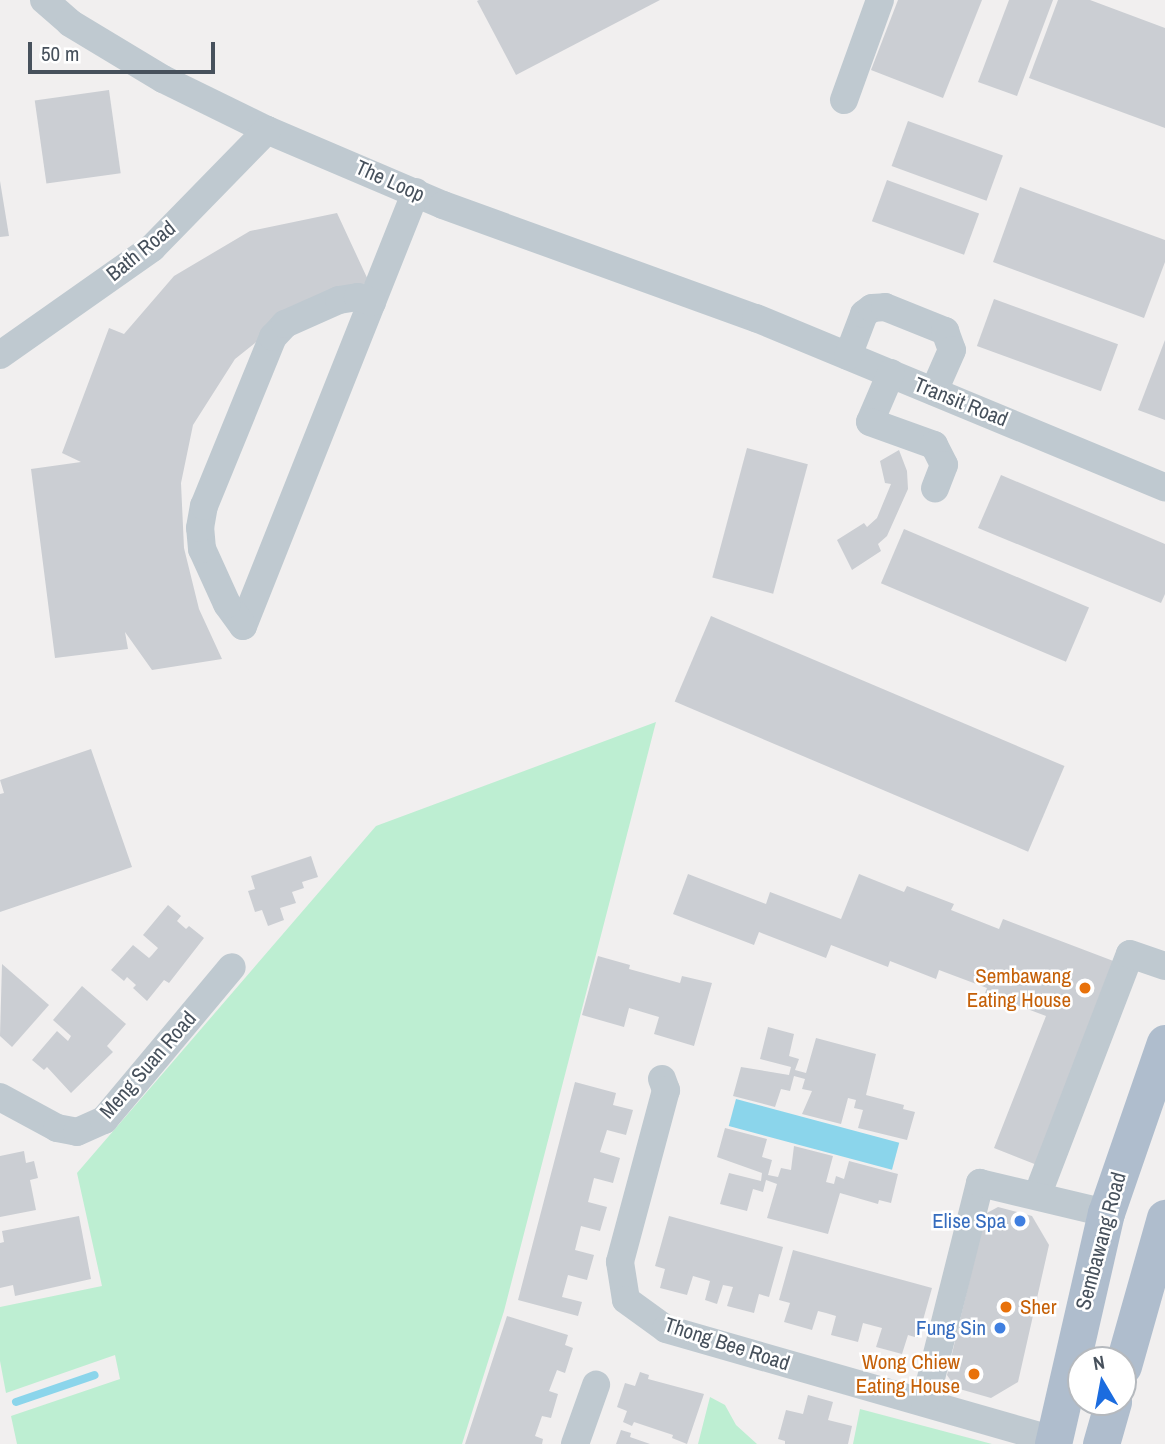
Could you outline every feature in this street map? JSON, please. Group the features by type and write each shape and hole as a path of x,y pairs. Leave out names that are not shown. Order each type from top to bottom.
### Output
{"main road":[{"name":"Sembawang Road","path":"1053,1442 1105,1213 1165,1043"},
{"path":"1129,1346 1165,1218"},
{"path":"1101,1444 1109,1416"}],"street":[{"name":"The Loop","path":"44,0 70,23 163,79 267,130 416,192 651,282 757,318"},
{"path":"844,100 880,0"},
{"name":"Bath Road","path":"0,355 152,247 267,130"},
{"path":"372,302 358,298 339,300 285,324 273,337 204,506 200,528 202,549 227,604 243,626 416,192"},
{"path":"848,356 864,314 872,308 884,307 945,331 952,350 934,391"},
{"name":"Transit Road","path":"757,318 1165,487"},
{"path":"891,373 870,422 934,445 944,465 935,488"},
{"path":"1037,1196 1130,954 1165,966"},
{"name":"Meng Suan Road","path":"4,1104 57,1128 77,1132 104,1120 232,967"},
{"name":"Thong Bee Road","path":"662,1079 666,1090 620,1262 626,1300 666,1329 925,1402 1053,1442"},
{"path":"925,1402 980,1183 1105,1213"},
{"path":"575,1444 596,1385"}],"green space":[{"path":"656,722 504,1311 462,1444 17,1444 11,1416 120,1379 115,1355 6,1393 0,1361 0,1307 102,1286 77,1173 376,826"},
{"path":"710,1397 725,1405 736,1425 757,1444 698,1444"},
{"path":"860,1409 992,1444 853,1444"}],"water":[{"path":"736,1099 899,1143 892,1170 729,1126"}],"building":[{"path":"660,0 516,75 477,1"},
{"path":"898,0 982,0 943,98 871,70"},
{"path":"1009,0 1053,0 1017,96 978,82"},
{"path":"1058,0 1090,0 1165,28 1165,128 1029,78"},
{"path":"109,90 121,173 46,184 35,100"},
{"path":"908,121 1003,156 986,201 892,166"},
{"path":"887,180 979,214 964,255 872,221"},
{"path":"0,181 9,236 0,237"},
{"path":"1020,187 1165,240 1165,262 1144,318 993,262"},
{"path":"337,213 369,282 296,310 235,359 193,425 181,483 184,548 199,609 222,659 152,670 125,632 128,649 55,658 31,469 81,462 62,453 109,328 124,334 174,276 250,231"},
{"path":"994,299 1118,344 1101,391 977,346"},
{"path":"1165,340 1165,420 1138,410"},
{"path":"747,448 808,464 773,594 712,577"},
{"path":"899,450 907,471 908,489 887,536 878,544 881,551 852,570 837,540 864,523 867,527 877,518 891,484 885,483 880,461"},
{"path":"1001,475 1165,544 1165,594 1161,603 978,528"},
{"path":"904,529 1089,608 1066,662 881,583"},
{"path":"711,616 1064,766 1028,852 675,702"},
{"path":"91,749 132,867 0,912 0,794 4,793 0,780"},
{"path":"311,856 318,877 302,882 304,888 292,892 296,903 280,908 284,920 268,926 262,910 255,912 248,891 255,889 251,876"},
{"path":"688,874 766,904 770,892 841,919 859,874 904,892 907,886 954,904 951,910 999,929 1003,919 1116,962 1037,1165 994,1148 1046,1016 985,993 987,988 939,970 936,979 890,961 888,967 831,945 826,958 759,932 754,945 673,914"},
{"path":"168,905 181,916 177,921 186,929 189,926 204,938 169,983 164,980 147,1001 133,988 136,985 127,977 124,981 111,970 133,945 149,958 152,955 158,948 143,935"},
{"path":"598,956 630,965 629,969 680,983 682,976 712,983 694,1046 654,1034 659,1017 629,1008 624,1027 582,1015"},
{"path":"2,964 49,1005 12,1047 0,1036"},
{"path":"82,986 126,1024 107,1046 113,1052 71,1093 47,1067 44,1070 32,1060 57,1031 68,1041 71,1036 53,1020"},
{"path":"768,1027 794,1034 789,1056 799,1059 795,1070 806,1073 816,1038 876,1054 866,1095 904,1105 903,1109 915,1112 907,1140 858,1128 863,1110 854,1108 856,1100 848,1098 841,1124 802,1114 812,1091 802,1089 805,1079 794,1076 790,1091 781,1089 775,1107 733,1096 741,1067 789,1075 791,1067 760,1059"},
{"path":"575,1082 616,1093 613,1105 633,1110 626,1135 607,1130 600,1152 620,1158 613,1183 594,1178 588,1202 607,1207 600,1231 581,1226 575,1250 594,1255 587,1280 568,1275 562,1297 582,1302 578,1316 518,1300"},
{"path":"725,1128 767,1139 762,1157 772,1160 768,1175 778,1177 781,1168 791,1170 794,1146 833,1156 826,1182 834,1184 836,1176 844,1179 849,1161 898,1174 891,1203 879,1200 878,1204 840,1193 828,1234 767,1218 777,1184 766,1180 763,1192 753,1189 747,1211 720,1204 729,1173 761,1181 762,1173 717,1157"},
{"path":"24,1151 26,1163 34,1161 38,1178 30,1180 36,1210 0,1217 0,1156"},
{"path":"998,1207 1032,1216 1049,1245 1018,1382 991,1398 956,1388 947,1375 985,1214"},
{"path":"79,1216 91,1279 15,1296 13,1285 0,1288 0,1243 4,1242 2,1231"},
{"path":"669,1216 783,1247 769,1297 759,1294 754,1313 727,1306 733,1287 723,1285 717,1304 705,1300 710,1281 693,1276 687,1295 660,1288 665,1269 655,1266"},
{"path":"793,1250 932,1288 918,1338 908,1335 902,1354 876,1347 882,1328 863,1323 858,1342 831,1335 836,1316 826,1313 818,1311 812,1330 784,1322 790,1303 779,1300"},
{"path":"507,1316 568,1335 565,1345 573,1348 565,1373 557,1370 549,1391 558,1394 551,1418 542,1416 535,1436 543,1439 542,1444 465,1444"},
{"path":"640,1372 649,1375 648,1379 704,1394 687,1444 672,1438 673,1435 634,1422 632,1426 623,1422 627,1411 617,1407 625,1383 635,1386"},
{"path":"808,1395 833,1402 828,1420 852,1426 848,1444 785,1444 785,1441 778,1439 786,1410 803,1414"},
{"path":"621,1430 631,1433 630,1437 650,1444 616,1444"}],"waterway":[{"path":"16,1402 95,1375"}],"place":[{"name":"Sembawang Eating House","path":"1085,988"},
{"name":"Elise Spa","path":"1020,1221"},
{"name":"Sher","path":"1006,1307"},
{"name":"Fung Sin","path":"1000,1328"},
{"name":"Wong Chiew Eating House","path":"974,1374"}]}
